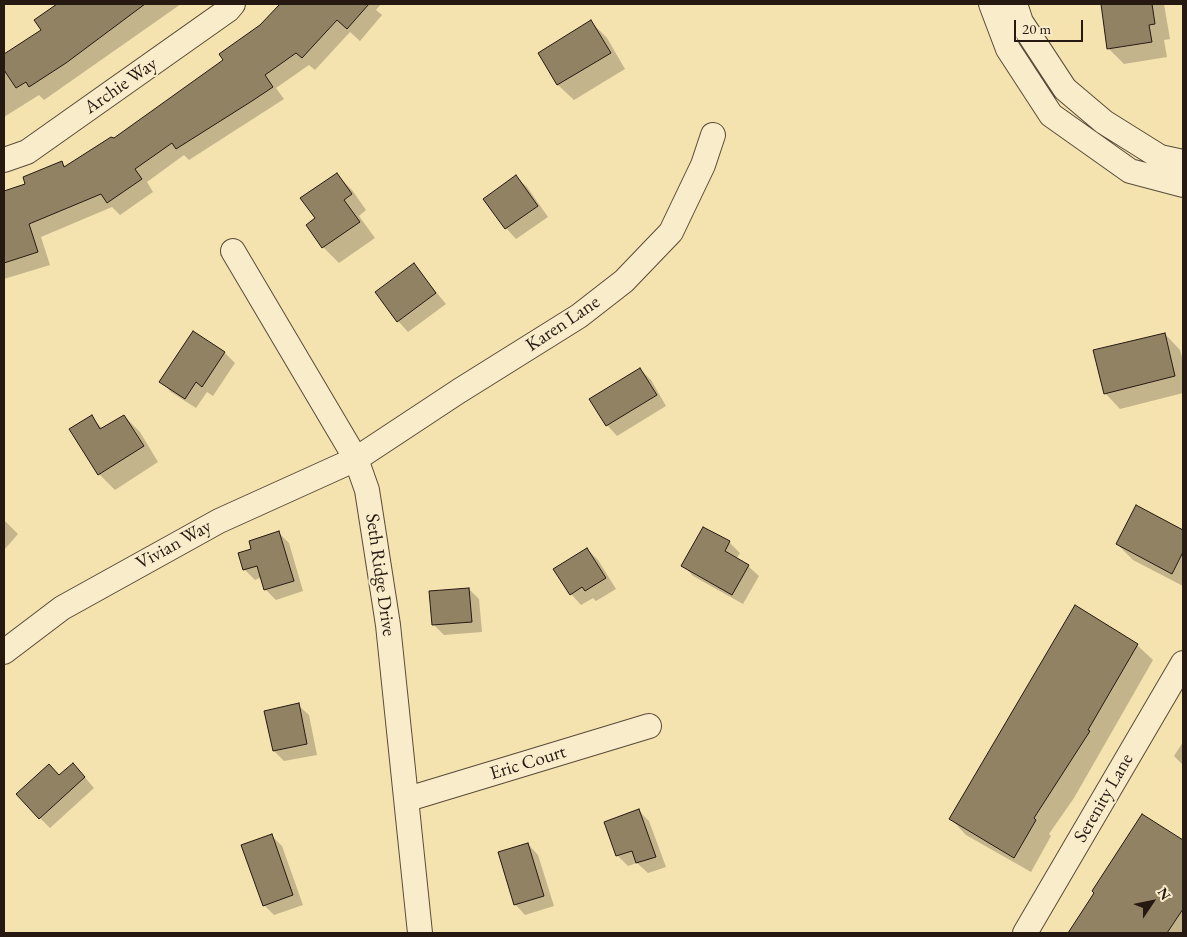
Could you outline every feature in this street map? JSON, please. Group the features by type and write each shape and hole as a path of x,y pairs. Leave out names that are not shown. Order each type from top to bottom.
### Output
{"street":[{"name":"Archie Way","path":"4,160 27,152 228,10 233,4"},
{"path":"991,4 1008,49 1051,115 1130,172 1183,185"},
{"path":"1015,4 1021,22 1065,89 1104,122 1160,157 1183,162"},
{"name":"Karen Lane","path":"356,459 459,391 579,316 624,281 671,232 702,165 713,135"},
{"name":"Seth Ridge Drive","path":"233,251 356,459 367,490 376,541 408,800 420,933"},
{"name":"Vivian Way","path":"4,652 62,608 219,520 356,459"},
{"name":"Serenity Lane","path":"1025,933 1183,664"},
{"name":"Eric Court","path":"408,800 649,726"}],"building":[{"path":"57,4 145,4 66,63 29,87 26,82 16,88 4,70 4,54 41,30 34,20"},
{"path":"280,4 369,4 347,29 337,20 302,58 296,53 265,75 273,87 176,149 172,143 135,169 142,179 107,203 101,194 29,224 38,252 4,263 4,191 25,184 23,177 62,161 64,167 111,137 114,138 223,60 219,54 260,25"},
{"path":"1101,4 1152,4 1155,24 1149,25 1152,42 1107,49"},
{"path":"591,20 611,53 557,85 538,53"},
{"path":"337,173 352,194 344,200 360,222 322,248 306,225 315,218 300,198"},
{"path":"516,175 538,206 505,229 483,199"},
{"path":"414,263 436,293 397,322 375,292"},
{"path":"193,331 225,352 202,387 196,382 185,399 159,382"},
{"path":"1165,333 1175,376 1104,394 1093,350"},
{"path":"640,368 657,395 606,426 589,399"},
{"path":"92,415 100,429 124,415 144,446 98,475 69,429"},
{"path":"1136,505 1183,530 1183,552 1172,574 1116,544"},
{"path":"703,527 730,541 725,551 749,565 732,595 681,566"},
{"path":"279,531 294,581 264,590 257,566 243,570 238,553 251,549 249,541"},
{"path":"587,548 606,578 585,591 582,587 570,595 553,569"},
{"path":"469,588 472,622 432,625 429,591"},
{"path":"1075,605 1138,644 1088,730 1090,731 1034,818 1036,820 1014,858 949,819"},
{"path":"299,703 307,744 273,751 264,711"},
{"path":"73,763 85,777 39,819 16,794 49,764 59,775"},
{"path":"639,809 656,857 636,863 632,851 616,856 604,822"},
{"path":"1142,814 1183,840 1183,909 1167,933 1068,933 1094,893 1092,891"},
{"path":"272,834 293,895 263,906 241,845"},
{"path":"528,843 544,896 514,905 498,852"}]}
